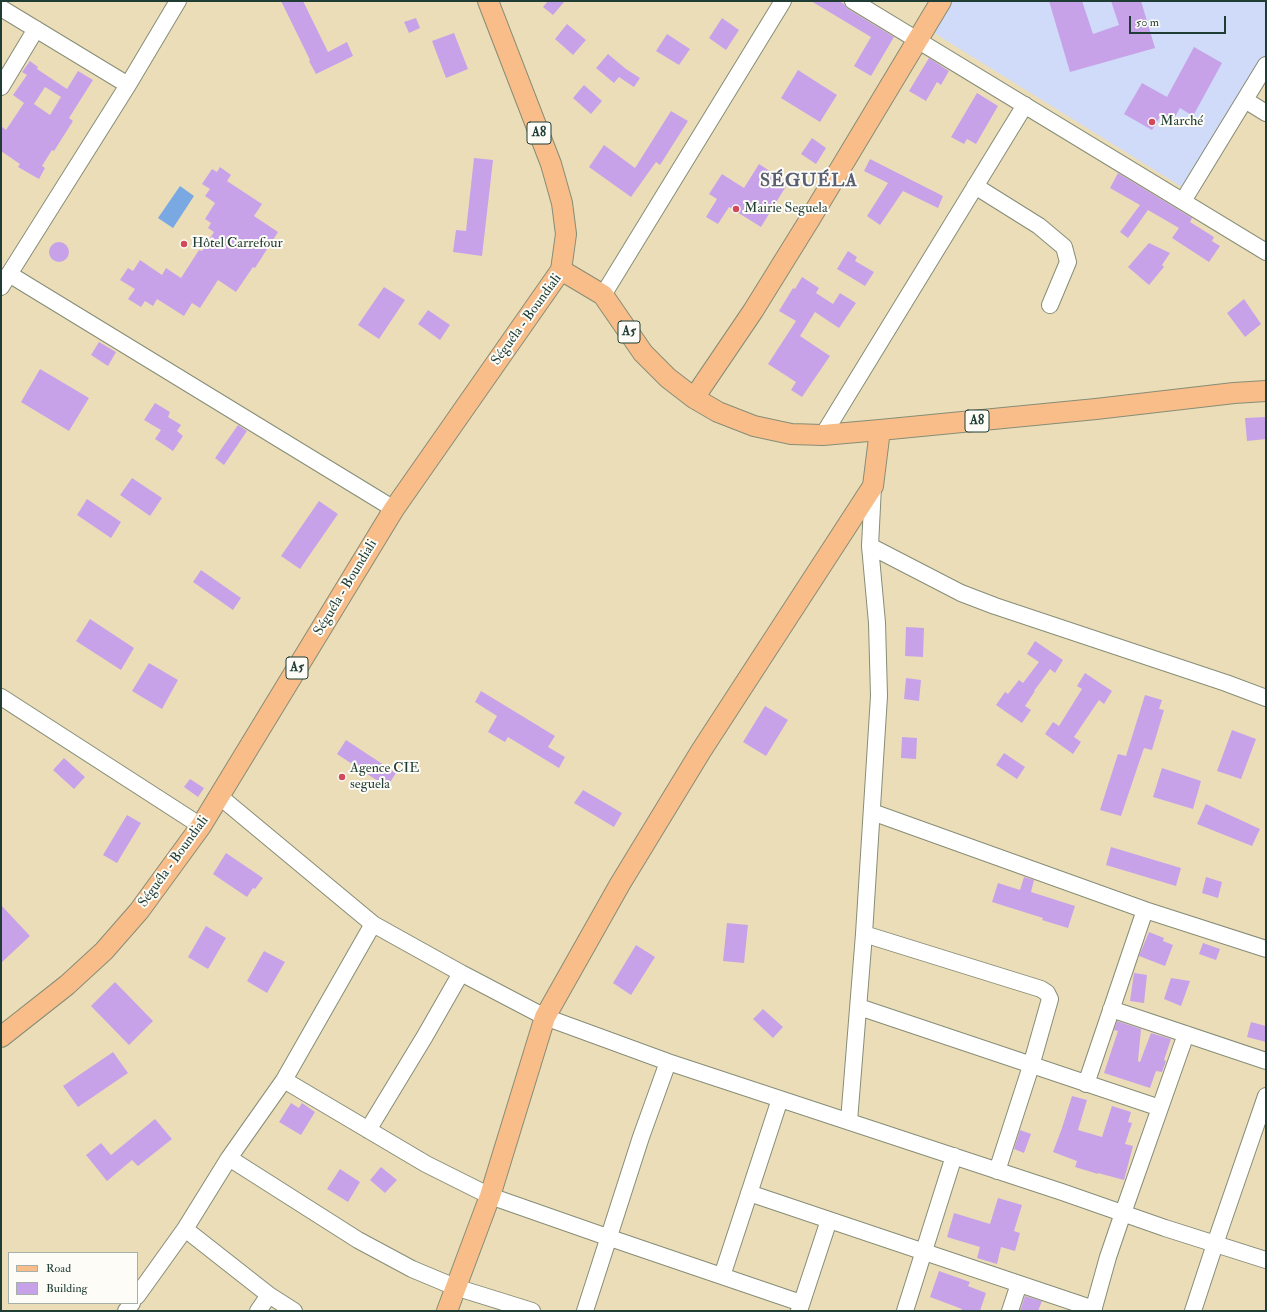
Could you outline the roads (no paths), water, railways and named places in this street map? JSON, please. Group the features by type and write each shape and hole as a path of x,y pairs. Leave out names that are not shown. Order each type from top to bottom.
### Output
{"main road":[{"name":"A8","path":"488,1 552,164 562,203 566,234 561,270"},
{"path":"694,398 753,311 941,1"},
{"name":"Séguéla - Boundiali","path":"1,1037 67,986 104,951 139,911 201,826 394,509 561,270 603,295 643,353 668,378 694,398"},
{"name":"A8","path":"694,398 718,412 754,426 791,434 823,435 1266,391"},
{"path":"447,1311 490,1196 546,1017 620,884 693,764 873,486 880,430"}],"street":[{"path":"178,1 128,85 3,282 394,509"},
{"path":"603,295 783,1"},
{"path":"853,1 1266,252"},
{"path":"1,8 128,85"},
{"path":"1,87 36,29"},
{"path":"1183,201 1266,65"},
{"path":"1245,100 1266,113"},
{"path":"823,435 1025,105"},
{"path":"975,186 1039,226 1064,247 1068,262 1050,305"},
{"path":"848,1121 864,934 879,696 877,623 870,546 873,486"},
{"path":"870,546 961,593 995,606 1226,683 1266,698"},
{"path":"1,697 201,826"},
{"path":"219,796 373,924 461,973 546,1017 668,1062 1266,1260"},
{"path":"872,812 1144,910 1266,950"},
{"path":"1086,1084 1144,910"},
{"path":"138,1295 184,1228 229,1158 284,1080 373,924"},
{"path":"864,934 1041,989 1047,993 1050,999 1031,1066 997,1170"},
{"path":"368,1130 461,973"},
{"path":"858,1008 1160,1108"},
{"path":"1111,1009 1266,1061"},
{"path":"750,1193 1093,1310 1108,1257 1186,1034"},
{"path":"585,1311 610,1238 641,1137 668,1062"},
{"path":"284,1080 426,1164 490,1196 722,1276 800,1307 829,1220"},
{"path":"1193,1311 1266,1096"},
{"path":"722,1276 780,1099"},
{"path":"904,1311 922,1251 954,1156"},
{"path":"229,1158 358,1240 412,1268 455,1287 532,1311"},
{"path":"184,1228 269,1295 294,1311"},
{"path":"1010,1311 1019,1284"},
{"path":"258,1311 269,1295"}],"water":[{"path":"180,186 194,196 173,228 158,218"}],"place":[{"name":"Marché","path":"1152,122"},
{"name":"Mairie Seguela","path":"736,209"},
{"name":"Hôtel Carrefour","path":"184,244"},
{"name":"Agence CIE seguela","path":"342,777"}],"district":[{"name":"SÉGUÉLA","path":"809,182"}]}
